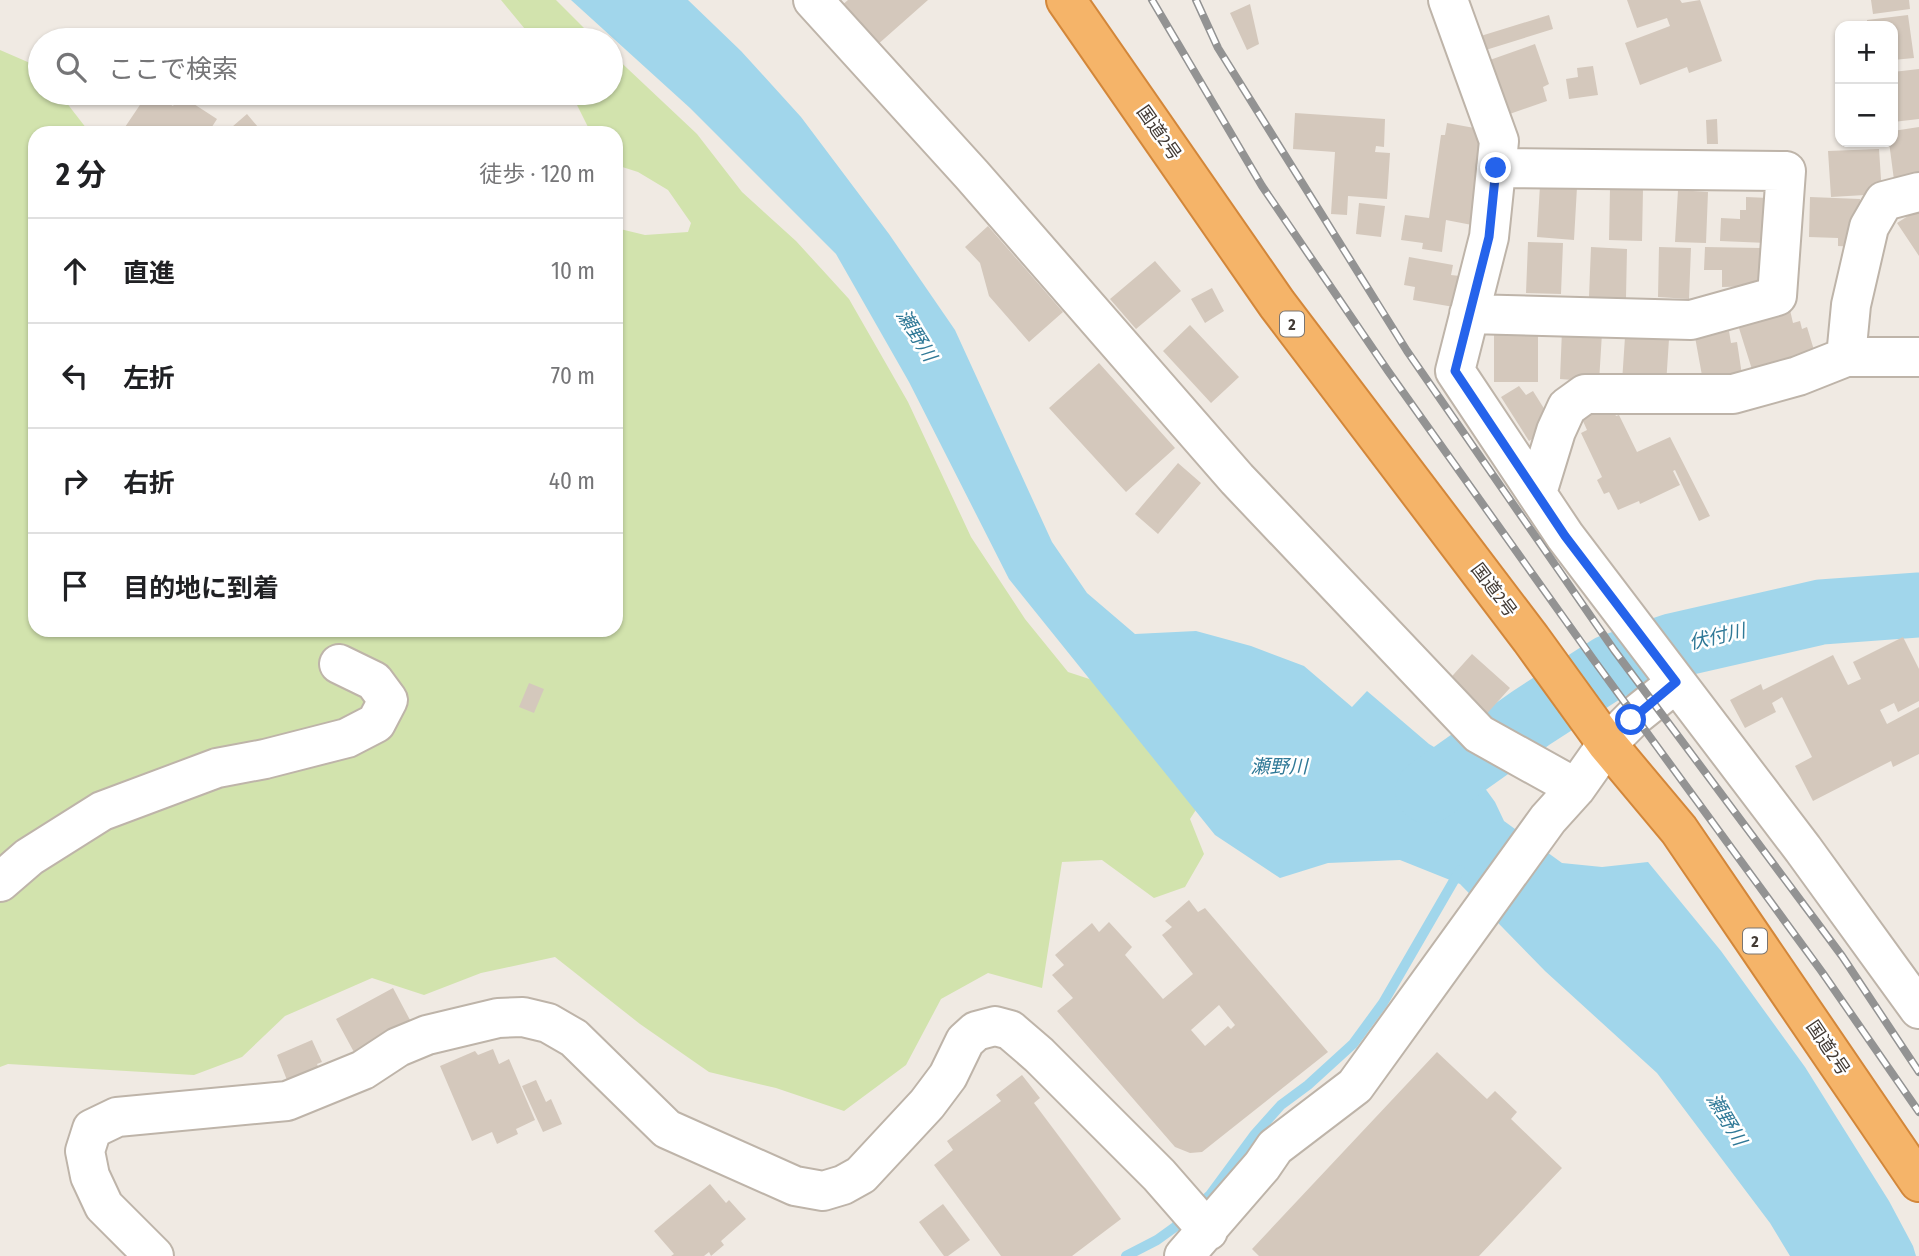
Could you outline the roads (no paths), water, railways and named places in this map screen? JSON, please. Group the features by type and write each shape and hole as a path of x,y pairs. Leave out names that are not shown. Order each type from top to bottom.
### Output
{"highway":[{"name":"国道2号","path":"1066,0 1277,304 1531,639 1607,744 1678,830 1919,1182"}],"street":[{"path":"813,0 972,175 1237,479 1479,734 1576,789"},
{"path":"1448,0 1499,141 1489,237 1455,371 1565,536 1803,849 1919,1009"},
{"path":"1469,314 1691,320 1777,296 1786,171 1496,168"},
{"path":"1846,357 1851,305 1869,227 1884,201 1919,192"},
{"path":"1537,493 1556,431 1567,407 1586,394 1734,394 1798,376 1846,357 1919,357"},
{"path":"0,882 29,857 102,811 217,768 347,738 376,723 388,700 374,681 339,664"},
{"path":"154,1256 104,1206 90,1176 85,1151 92,1129 117,1116 287,1101 363,1070 398,1047 427,1035 498,1018 523,1017 548,1023 574,1038 667,1129 795,1186 823,1191 844,1185 861,1175 905,1129 948,1076 965,1041 976,1031 995,1026 1010,1030 1039,1055 1159,1175 1196,1243 1275,1147 1355,1086 1548,819 1576,789 1607,744 1670,676"}],"water":[{"name":"瀬野川","path":"571,0 688,0 741,51 801,117 889,234 955,330 1052,542 1087,593 1135,634 1196,631 1251,646 1304,666 1352,707 1367,691 1429,744 1471,769 1495,802 1504,821 1562,863 1602,867 1648,862 1721,951 1805,1067 1889,1201 1916,1256 1790,1256 1770,1223 1657,1073 1545,971 1460,884 1400,860 1328,863 1280,878 1215,835 1009,579 909,382 836,254 690,108 623,47 623,28 602,28"}],"waterway":[{"name":"伏付川","path":"1428,791 1531,718 1610,667 1672,646 1821,612 1919,605"},
{"path":"1126,1256 1175,1227 1210,1195 1255,1134 1281,1105 1308,1085 1353,1044 1383,1003 1460,870"}],"railway":[{"path":"1152,0 1262,186 1388,371 1593,659 1822,972 1919,1112"},
{"path":"1196,0 1218,48 1407,351 1614,650 1842,956 1919,1072"}]}
